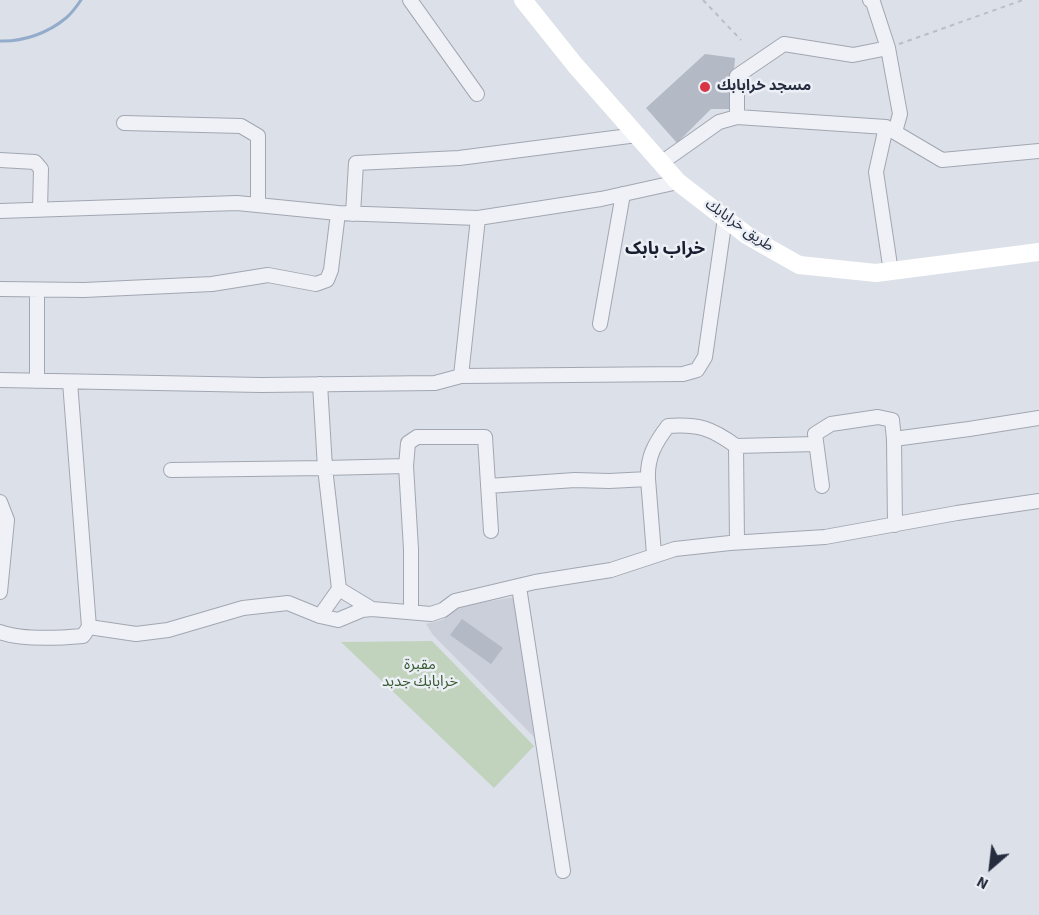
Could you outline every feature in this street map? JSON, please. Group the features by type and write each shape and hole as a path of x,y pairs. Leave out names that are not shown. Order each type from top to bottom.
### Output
{"main road":[{"name":"طريق خرابابك","path":"523,0 575,65 678,182 748,236 799,265 876,273 1039,252"}],"street":[{"path":"410,0 477,94"},
{"path":"870,0 873,2 888,48 900,114 890,129 876,172 891,272"},
{"path":"737,117 737,76 784,44 853,55 888,48"},
{"path":"661,163 719,122 737,117 890,129 942,159 1039,151"},
{"path":"124,123 241,126 258,136 258,205"},
{"path":"353,214 356,163 459,158 637,135"},
{"path":"0,160 35,162 41,169 39,210"},
{"path":"0,211 237,203 353,214 478,218 623,194 678,182"},
{"path":"600,324 623,194"},
{"path":"0,289 84,290 212,284 268,275 316,284 327,280 331,270 338,213"},
{"path":"461,376 478,218"},
{"path":"0,380 261,385 435,383 461,376 683,374 697,370 705,357 725,218"},
{"path":"37,290 37,381"},
{"path":"0,632 23,636 66,637 83,636 89,627 70,382"},
{"path":"320,384 325,468 339,589 320,616"},
{"path":"822,486 815,434 831,424 879,417 892,420 895,525"},
{"path":"894,439 1039,418"},
{"path":"654,554 648,463 656,441 668,426 688,425 712,430 736,446 816,444"},
{"path":"411,612 411,549 406,466 408,443 417,436 485,437 491,531"},
{"path":"736,446 737,542"},
{"path":"171,470 406,466"},
{"path":"488,486 575,480 648,479"},
{"path":"0,501 7,520 0,592"},
{"path":"89,627 136,634 168,630 243,608 288,603 320,616 338,620 362,610 372,609 431,614 443,610 455,601 535,582 611,570 675,549 737,542 825,537 1039,501"},
{"path":"519,587 563,871"},
{"path":"339,589 372,609"}],"path":[{"path":"703,0 741,40"},
{"path":"888,48 1023,0"}],"shaded area":[{"path":"515,597 534,737 433,635 426,624 442,620 459,606"}],"green space":[{"name":"مقبرة خرابابك جدبد","path":"432,641 534,746 494,788 341,642"}],"building":[{"path":"705,54 735,58 731,109 711,109 677,143 646,108"},
{"path":"462,619 503,648 491,664 450,635"}],"waterway":[{"path":"0,41 35,36 51,28 68,16 81,0"}],"place":[{"name":"مسجد خرابابك","path":"705,87"}],"district":[{"name":"خراب بابک","path":"665,250"}]}
